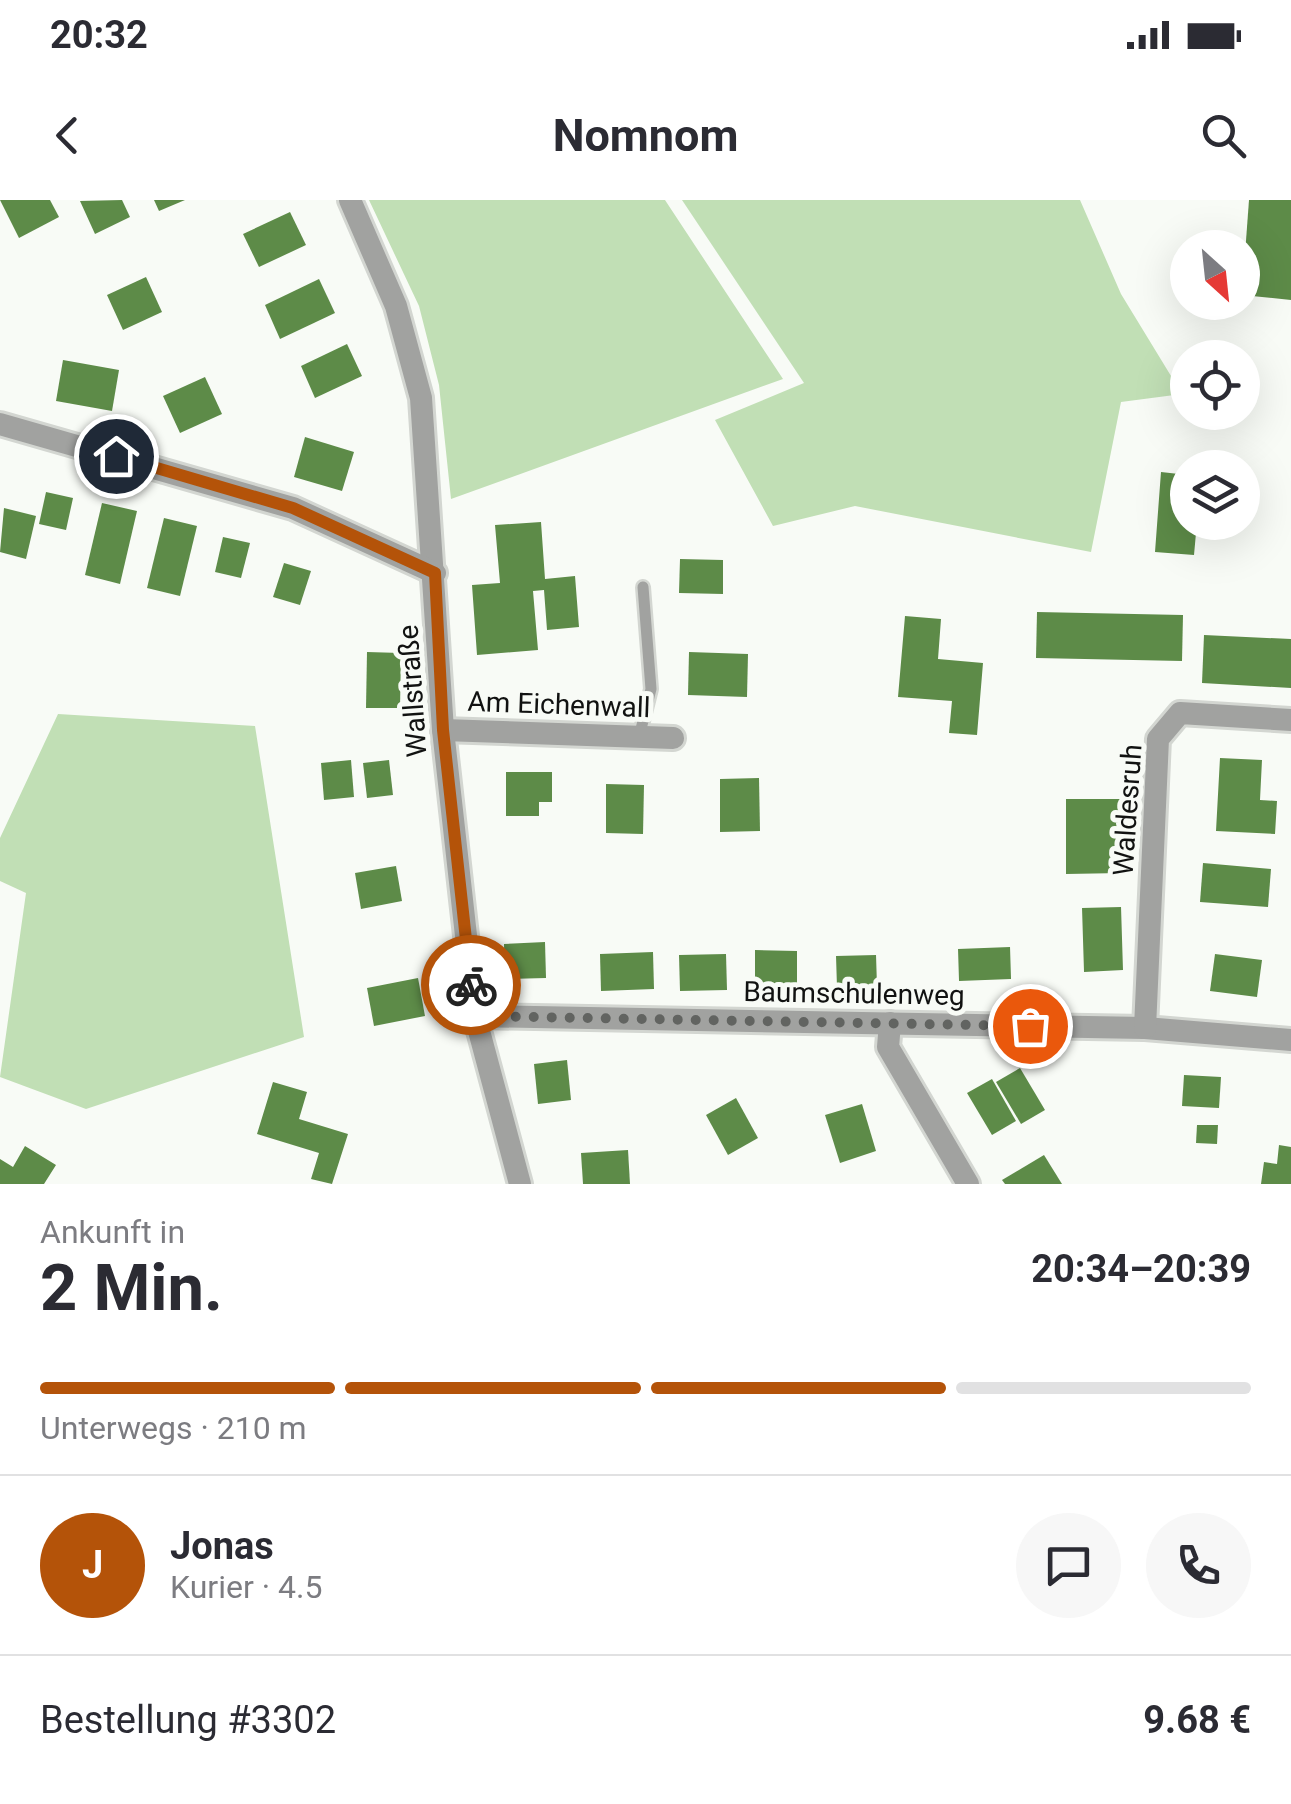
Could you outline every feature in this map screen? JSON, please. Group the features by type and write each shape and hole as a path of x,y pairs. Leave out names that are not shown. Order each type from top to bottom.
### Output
{"street":[{"name":"Wallstraße","path":"350,200 396,306 421,398 443,730 475,1016 520,1184"},
{"path":"0,424 293,508 435,573"},
{"name":"Waldesruh","path":"1145,1028 1158,738 1180,713 1291,720"},
{"name":"Am Eichenwall","path":"443,730 674,738"},
{"name":"Baumschulenweg","path":"475,1016 1145,1028 1291,1040"},
{"path":"890,1024 888,1047 968,1184"}],"lane":[{"path":"640,737 651,690 642,586"}],"green space":[{"path":"369,200 665,200 783,379 451,499 439,385 419,306"},
{"path":"682,200 1080,200 1121,294 1170,374 1170,396 1121,402 1091,552 855,506 773,526 715,420 804,383"},
{"path":"58,714 255,726 304,1037 86,1109 0,1077 26,893 0,881 0,838"}],"building":[{"path":"0,200 50,200 59,217 19,238"},
{"path":"122,200 130,217 95,234 80,201"},
{"path":"154,200 185,200 159,211"},
{"path":"1249,200 1291,200 1291,300 1260,297 1260,230 1247,230"},
{"path":"290,212 306,245 259,267 243,234"},
{"path":"146,277 162,312 123,330 107,295"},
{"path":"319,279 335,313 280,339 265,305"},
{"path":"347,344 362,376 315,398 301,366"},
{"path":"63,360 119,370 112,411 56,401"},
{"path":"205,377 222,414 180,433 163,396"},
{"path":"305,437 354,452 342,491 294,477"},
{"path":"1161,472 1170,473 1170,540 1195,540 1194,555 1155,552"},
{"path":"46,492 73,498 66,530 39,524"},
{"path":"102,503 137,511 120,584 85,575"},
{"path":"4,508 36,516 26,559 0,552"},
{"path":"164,518 197,526 180,596 147,588"},
{"path":"541,522 545,579 575,576 579,627 547,630 544,590 533,591 538,650 477,655 472,585 500,583 495,525"},
{"path":"223,537 250,543 241,578 215,572"},
{"path":"680,559 723,560 723,594 679,593"},
{"path":"284,563 311,571 300,605 273,597"},
{"path":"1037,612 1183,615 1182,661 1036,658"},
{"path":"905,616 941,619 938,659 983,663 977,735 949,733 952,701 898,697"},
{"path":"1204,635 1291,639 1291,688 1202,683"},
{"path":"367,652 401,653 400,708 366,708"},
{"path":"689,652 748,654 747,697 688,695"},
{"path":"1220,758 1262,760 1260,800 1277,801 1275,834 1216,831"},
{"path":"351,760 354,797 324,800 321,763"},
{"path":"389,760 393,795 367,798 363,763"},
{"path":"506,772 552,772 552,802 539,802 539,816 506,816"},
{"path":"759,778 760,831 720,832 720,779"},
{"path":"606,784 644,785 643,834 606,833"},
{"path":"1066,799 1122,799 1122,873 1066,874"},
{"path":"1203,863 1271,869 1268,907 1200,902"},
{"path":"396,866 402,901 361,909 355,873"},
{"path":"1121,907 1123,970 1084,972 1082,908"},
{"path":"545,942 546,978 505,979 504,944"},
{"path":"1010,947 1011,979 959,981 958,949"},
{"path":"755,950 797,951 797,985 755,985"},
{"path":"653,952 654,989 601,991 600,954"},
{"path":"726,954 727,990 680,991 679,955"},
{"path":"1215,954 1262,960 1257,997 1210,991"},
{"path":"876,955 877,987 837,988 836,956"},
{"path":"418,978 425,1016 374,1026 367,988"},
{"path":"567,1060 571,1100 538,1104 534,1064"},
{"path":"1020,1068 1045,1110 1021,1124 996,1082"},
{"path":"1184,1075 1221,1077 1219,1108 1182,1106"},
{"path":"992,1079 1016,1121 992,1135 967,1093"},
{"path":"273,1082 307,1092 299,1119 348,1134 332,1184 311,1179 319,1153 257,1134"},
{"path":"736,1098 758,1138 728,1155 706,1115"},
{"path":"862,1104 876,1151 840,1163 825,1115"},
{"path":"1197,1125 1218,1125 1217,1144 1196,1143"},
{"path":"1279,1145 1291,1147 1291,1184 1261,1184 1264,1162 1277,1164"},
{"path":"25,1146 56,1165 44,1184 0,1184 0,1159 13,1167"},
{"path":"628,1150 630,1184 583,1184 581,1153"},
{"path":"1044,1155 1062,1184 1005,1184 1002,1180"}],"way so far":[{"path":"471,985 475,1016 1030,1026"}],"route":[{"path":"116,456 293,508 435,573 443,730 471,985"}]}
